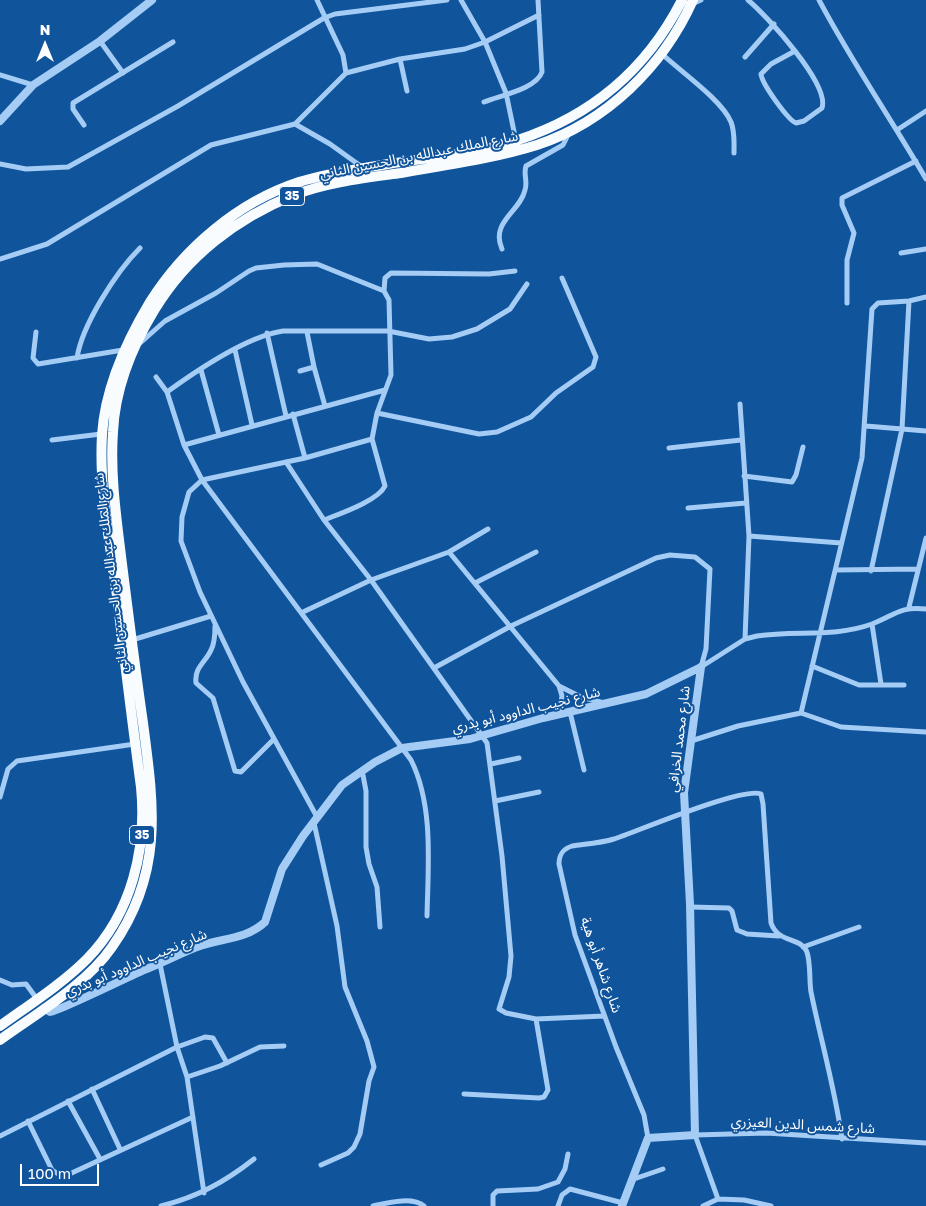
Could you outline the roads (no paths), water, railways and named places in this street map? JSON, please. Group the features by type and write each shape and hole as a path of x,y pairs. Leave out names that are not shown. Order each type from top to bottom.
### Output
{"highway":[{"name":"شارع الملك عبدالله بن الحسين الثاني","path":"0,1040 87,960 98,946 119,915 133,881 139,860 144,819 123,611 102,472 102,434 109,394 129,349 154,310 180,274 204,249 235,225 294,195 320,187 485,159 541,143 570,130 607,108 626,92 662,54 688,1"},
{"name":"شارع الملك عبدالله بن الحسين الثاني","path":"120,589 113,430 117,402 134,329 170,272 191,249 229,218 256,202 296,184 364,168 516,141 576,116 616,88 647,56 688,1"},
{"name":"شارع الملك عبدالله بن الحسين الثاني","path":"0,1026 40,1004 97,966 110,951 137,902 150,860 153,807 132,640 123,611"}],"street":[{"path":"0,121 33,84 100,41 152,0"},
{"path":"317,0 343,55 346,73"},
{"path":"384,0 385,7"},
{"path":"0,164 26,169 68,167 178,106 324,18 335,14 447,0"},
{"path":"462,0 485,42 506,93 516,141"},
{"path":"484,102 532,84 540,77 542,72 538,0"},
{"path":"748,0 774,24 795,51 818,89 823,105 804,121 796,123 789,118 764,83 761,74 771,64 795,51"},
{"path":"819,0 857,70 898,130 926,179"},
{"path":"0,259 47,244 211,145 294,124 346,73 400,59 454,52 485,42 539,15"},
{"path":"745,57 774,24"},
{"path":"100,41 123,73"},
{"path":"84,125 73,109 73,102 173,42"},
{"path":"662,54 714,99 726,114 734,136 734,153"},
{"path":"400,59 407,91"},
{"path":"0,75 33,84"},
{"path":"898,130 926,111"},
{"path":"294,124 330,144 364,168"},
{"path":"502,249 499,242 499,232 524,194 526,166 562,146 570,130"},
{"path":"847,303 847,260 854,233 842,205 842,198 916,161"},
{"path":"77,358 82,340 110,285 126,261 140,248"},
{"path":"901,253 926,249"},
{"path":"36,332 32,353 35,362 42,364 129,349 165,321 256,268 308,262 384,291"},
{"path":"324,520 358,506 383,490 385,483 372,440 391,369 388,332 389,300 384,291 386,276 392,273 489,274 515,271"},
{"path":"378,413 479,434 497,432 531,417 556,393 593,367 595,362 596,357 582,329 573,299 562,278"},
{"path":"168,392 267,333 388,332 429,339 452,337 469,332 510,309 527,284"},
{"path":"801,713 818,634 859,479 866,426 872,310 878,304 909,301 926,297"},
{"path":"871,571 902,429 909,301"},
{"path":"307,332 325,406"},
{"path":"267,333 286,416"},
{"path":"236,350 252,426"},
{"path":"300,371 314,367"},
{"path":"202,370 219,435"},
{"path":"156,377 168,392 184,445 202,480 303,612 414,765 423,803 428,855 427,916"},
{"path":"184,445 385,390"},
{"path":"740,404 749,536 746,640"},
{"path":"293,414 305,458"},
{"path":"866,426 926,431"},
{"path":"52,440 102,434"},
{"path":"321,1165 348,1153 354,1147 360,1134 369,1081 374,1067 367,1041 345,987 337,926 315,819 243,682 211,616 181,541 182,516 189,492 202,480 305,458 372,440"},
{"path":"670,448 742,440"},
{"path":"744,476 792,482 796,475 803,446"},
{"path":"286,462 324,520 371,580 487,743 491,764 511,961 510,977 500,1009 506,1013 536,1019 604,1016"},
{"path":"688,508 746,503"},
{"path":"303,612 371,580 448,552 488,529"},
{"path":"749,536 841,543"},
{"path":"909,607 918,569 924,554 926,538"},
{"path":"448,552 559,686 562,696 559,714"},
{"path":"475,583 536,552"},
{"name":"شارع محمد الخرافي","path":"434,668 511,626 656,558 670,555 695,557 710,569 706,649 701,667 686,773 684,813 690,907 695,1135 718,1199"},
{"path":"836,570 918,569"},
{"path":"701,667 746,640 768,634 818,634 872,624 909,607 926,608"},
{"path":"132,640 211,616"},
{"path":"215,623 212,649 201,663 195,679 196,683 213,698 235,771 241,772 274,739"},
{"path":"872,624 881,684"},
{"path":"812,666 859,685 904,684"},
{"name":"شارع نجيب الداوود أبو بدري","path":"40,1004 50,1012 59,1011 95,992 198,947 237,937 258,928 265,922 282,870 315,819 336,792 362,770 402,748 483,735 559,714 646,694 701,667"},
{"path":"559,686 581,697 606,703"},
{"path":"570,712 584,770"},
{"path":"691,741 738,726 801,713 841,727 926,732"},
{"path":"0,797 8,769 17,761 135,744"},
{"path":"491,764 519,758"},
{"path":"362,770 366,791 367,856 377,887 380,927"},
{"path":"495,801 539,792"},
{"path":"684,813 750,793 761,794 771,923 773,929 780,936 803,947 808,956 812,994 835,1093 842,1139"},
{"name":"شارع شاهر أبو هية","path":"648,1138 644,1115 604,1016 575,935 559,864 560,855 567,848 612,840 684,813"},
{"path":"690,907 729,908 737,930 747,934 780,936"},
{"path":"803,947 859,926"},
{"path":"160,964 178,1047 187,1077 204,1193"},
{"path":"0,980 12,984 26,984 40,1004"},
{"path":"464,1094 539,1098 546,1095 548,1090 536,1019"},
{"path":"0,1136 178,1047 211,1037 228,1062"},
{"path":"187,1077 228,1062 260,1047 284,1046"},
{"path":"92,1089 120,1148"},
{"path":"68,1101 100,1160"},
{"path":"28,1121 52,1170 58,1175 68,1176 120,1148 193,1117"},
{"name":"شارع شمس الدين العيزري","path":"648,1138 766,1133 926,1143"},
{"path":"558,1206 562,1195 570,1189 622,1205 630,1180 648,1138"},
{"path":"493,1206 494,1195 498,1191 538,1189 558,1182 565,1169 568,1154"},
{"path":"161,1206 182,1204 231,1178 254,1160"},
{"path":"630,1180 662,1169"},
{"path":"703,1206 718,1199 744,1200 771,1206"},
{"path":"373,1206 396,1202 418,1202 424,1206"}]}
